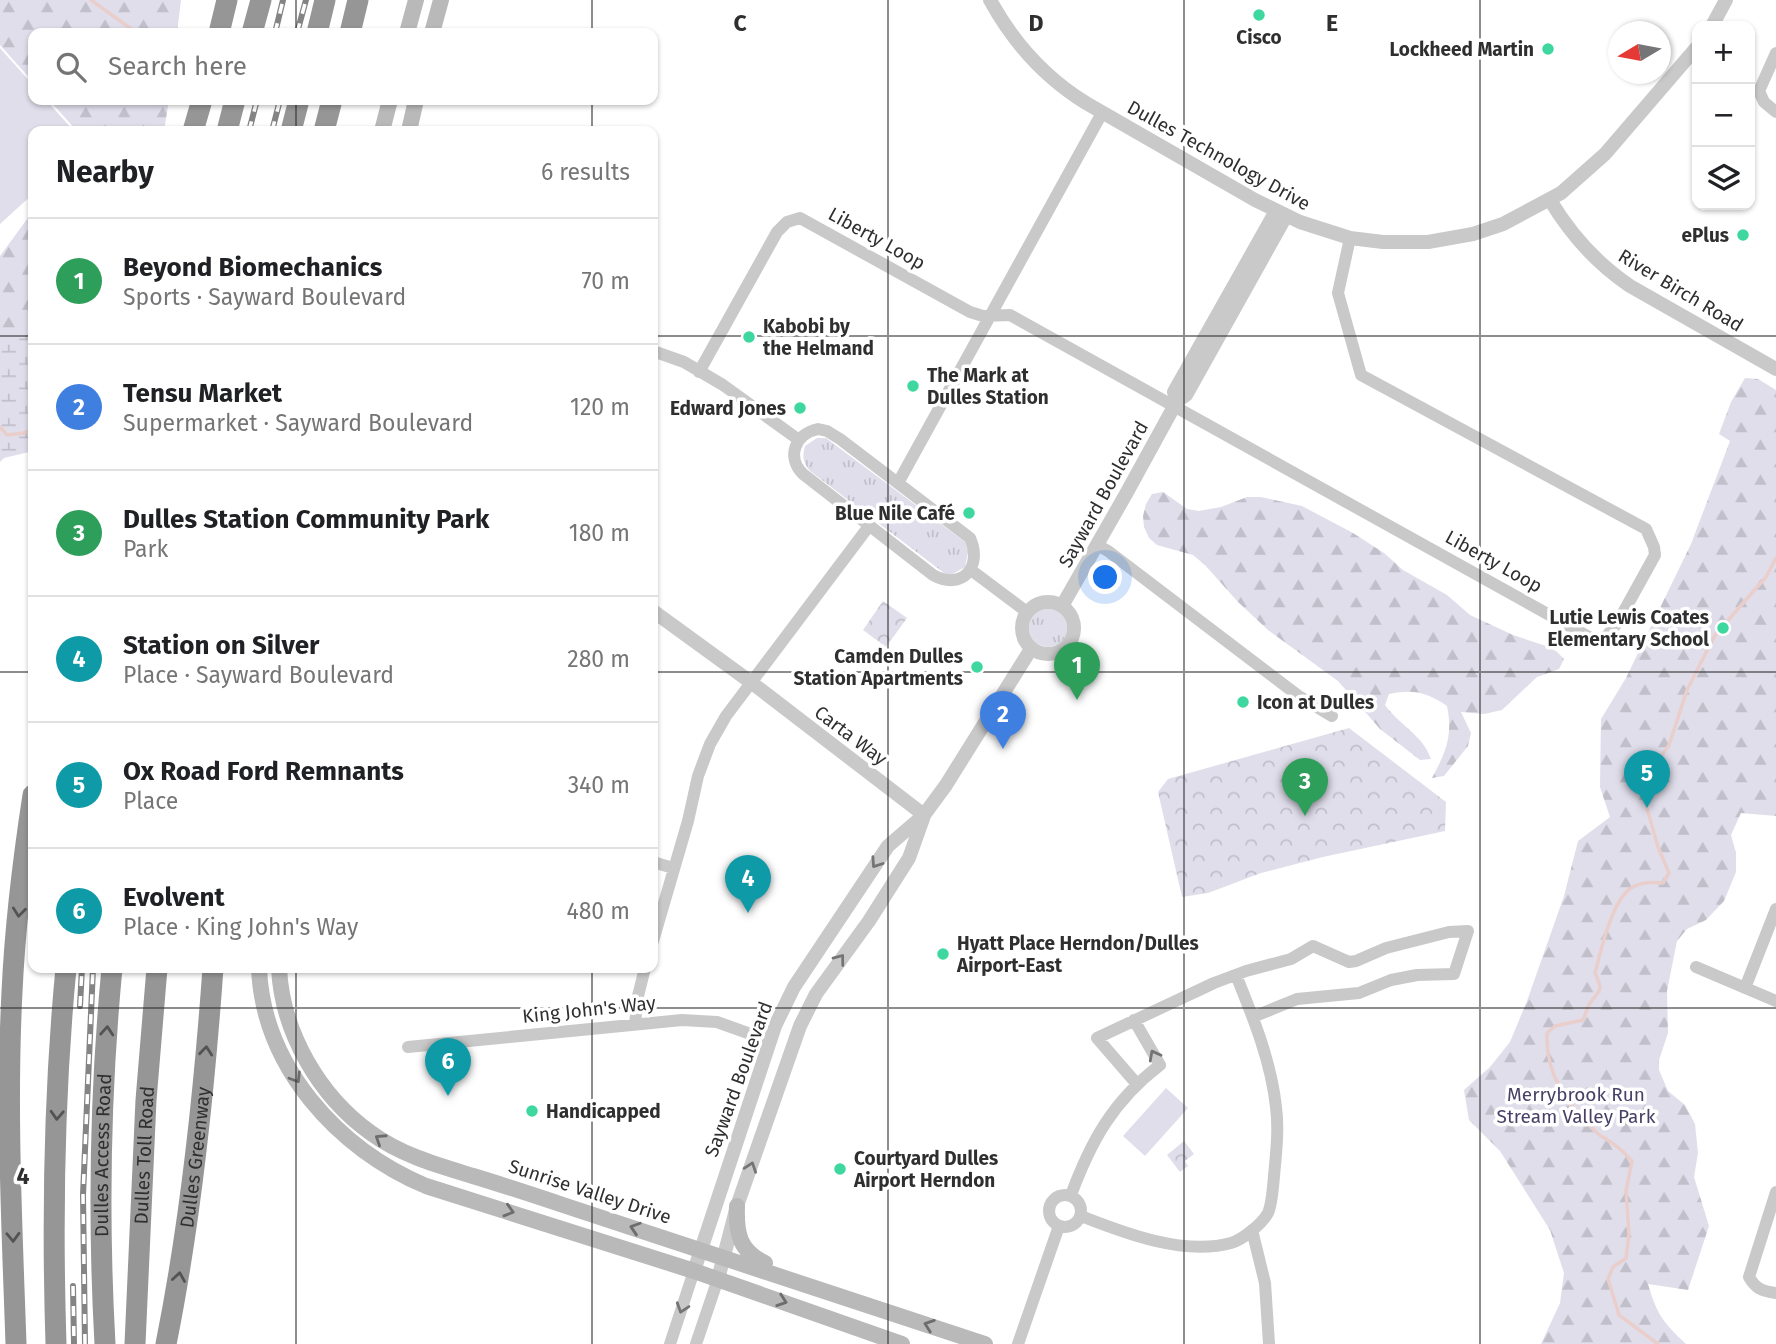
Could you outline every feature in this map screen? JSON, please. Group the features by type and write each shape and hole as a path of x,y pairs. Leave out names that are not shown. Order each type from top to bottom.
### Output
{"highway":[{"path":"220,28 227,0"},
{"path":"253,28 261,0"},
{"path":"318,28 325,0"},
{"path":"351,28 358,0"},
{"path":"194,126 201,105"},
{"path":"228,126 234,105"},
{"path":"292,126 298,105"},
{"path":"325,126 331,105"},
{"path":"16,1344 10,1032 15,949 28,838"},
{"path":"0,1020 15,949"},
{"path":"56,1344 55,1170 64,973"},
{"name":"Dulles Access Road","path":"105,1344 100,1184 112,973"},
{"name":"Dulles Toll Road","path":"135,1344 146,1100 157,973"},
{"name":"Dulles Greenway","path":"166,1344 188,1215 213,973"},
{"path":"139,1271 146,1344"}],"main road":[{"path":"408,28 416,0"},
{"path":"433,28 441,0"},
{"path":"383,126 389,105"},
{"path":"410,126 415,105"},
{"path":"260,973 269,1021 288,1065 317,1109 360,1149 395,1172 426,1185 718,1279 902,1344"},
{"name":"Sunrise Valley Drive","path":"280,973 286,1013 309,1063 342,1109 372,1134 412,1156 815,1286 985,1344"},
{"path":"737,1206 740,1240 749,1254 815,1286"}],"street":[{"name":"Dulles Technology Drive","path":"990,0 1009,32 1033,61 1065,90 1102,113 1281,213 1317,229 1349,238 1398,243 1458,237 1503,224 1550,200 1595,164 1692,53"},
{"path":"1715,21 1726,0"},
{"path":"1776,53 1759,91 1764,102 1776,112"},
{"path":"898,483 1102,113"},
{"name":"River Birch Road","path":"1550,200 1579,242 1609,272 1776,369"},
{"name":"Sayward Boulevard","path":"1062,606 1176,403 1186,395 1281,213"},
{"name":"Liberty Loop","path":"699,372 777,232 794,219 807,220 970,313 989,318 1010,315 1176,403 1590,637 1606,637 1618,622 1655,555 1646,529 1361,375 1338,293 1349,238"},
{"path":"658,353 684,362 731,391 799,440"},
{"path":"810,431 827,431 898,483 970,538 976,559 971,570 958,579 941,580 797,468 794,460 795,447 810,431"},
{"path":"658,923 688,821 698,776 710,744 726,716 869,526"},
{"path":"1097,545 1300,697 1332,716"},
{"path":"971,570 1027,612"},
{"path":"1047,601 1062,606 1068,611 1074,627 1069,643 1056,653 1039,653 1031,649 1022,635 1021,627 1027,612 1047,601"},
{"name":"Carta Way","path":"658,615 924,815"},
{"name":"Sayward Boulevard","path":"694,1271 770,1041 794,986 888,846 924,815 1031,649"},
{"name":"Sayward Boulevard","path":"718,1279 737,1206 808,1009 909,859 924,815"},
{"path":"658,864 673,868"},
{"path":"1745,988 1776,909"},
{"path":"1136,1083 1097,1038 1174,1000 1236,975 1291,959 1313,946 1349,962 1386,948 1449,932 1468,932 1454,974 1417,975 1391,980 1359,993 1297,999 1253,1017"},
{"path":"1696,967 1776,1001"},
{"path":"635,1024 644,973"},
{"path":"1081,1216 1129,1234 1182,1244 1211,1246 1234,1242 1252,1230 1268,1213 1277,1144 1276,1108 1272,1083 1253,1017 1236,975"},
{"name":"King John's Way","path":"408,1047 699,1020 717,1022 770,1041"},
{"path":"1071,1195 1093,1141 1103,1124 1136,1083 1160,1065 1134,1020"},
{"path":"1776,1192 1749,1277 1761,1291 1776,1293"},
{"path":"1071,1195 1081,1206 1081,1216 1070,1226 1059,1226 1051,1220 1049,1205 1056,1197 1071,1195"},
{"path":"1018,1344 1059,1226"},
{"path":"1252,1230 1265,1283 1269,1344"},
{"path":"670,1344 694,1271"},
{"path":"696,1344 718,1279"}],"green space":[{"path":"0,0 181,0 178,28 28,28 28,76 0,45"},
{"path":"0,48 28,79 28,105 51,105 69,126 28,126 28,199 0,224"},
{"path":"54,105 168,105 165,126 72,126"},
{"path":"28,218 28,384 0,359 0,256"},
{"path":"10,333 28,335 28,452 4,458 0,462 0,336"},
{"name":"Merrybrook Run Stream Valley Park","path":"1745,378 1758,379 1776,390 1776,816 1741,813 1731,835 1736,853 1736,872 1724,901 1706,920 1687,929 1677,941 1667,991 1668,1033 1659,1060 1659,1070 1668,1091 1685,1105 1695,1124 1698,1153 1694,1177 1709,1226 1688,1290 1648,1284 1662,1317 1686,1344 1541,1344 1560,1303 1564,1273 1550,1230 1500,1151 1469,1120 1464,1090 1490,1067 1510,1042 1564,896 1578,841 1610,817 1600,787 1601,719 1626,678 1691,544 1730,441 1719,434 1731,402"},
{"path":"817,438 826,438 965,542 968,552 965,567 951,575 944,573 810,471 804,459 804,450 805,446"},
{"path":"1163,492 1187,509 1199,511 1221,507 1247,497 1261,497 1302,506 1384,553 1403,570 1447,595 1470,615 1513,635 1546,646 1564,659 1559,669 1537,677 1502,710 1484,714 1461,712 1471,733 1468,746 1444,776 1432,778 1449,735 1447,706 1419,693 1389,694 1385,705 1417,737 1431,759 1420,760 1380,729 1338,681 1268,630 1193,555 1157,545 1149,538 1143,516 1146,504 1152,494"},
{"path":"883,601 907,618 886,647 863,630"},
{"path":"1048,609 1061,615 1067,628 1061,641 1048,647 1035,641 1029,628 1035,615"},
{"path":"1349,728 1446,802 1445,831 1323,857 1261,873 1208,893 1182,897 1158,792 1168,779"},
{"path":"1285,775 1309,775 1309,802 1285,801"},
{"path":"1166,1088 1188,1108 1145,1156 1123,1136"},
{"path":"1184,1141 1194,1154 1185,1161 1188,1166 1180,1172 1167,1155"}],"waterway":[{"path":"91,0 130,28"},
{"path":"0,427 7,435 28,431"},
{"path":"1658,1344 1619,1315 1608,1279 1613,1267 1626,1258 1629,1234 1626,1191 1632,1161 1597,1133 1560,1089 1550,1063 1547,1033 1555,1026 1583,1020 1590,1003 1600,990 1595,973 1612,915 1624,895 1638,885 1663,883 1669,873 1658,847 1644,798 1642,764 1659,759 1669,745 1687,690 1715,635 1766,577 1776,558"}],"railway":[{"path":"276,28 283,0"},
{"path":"298,28 306,0"},
{"path":"250,126 256,105"},
{"path":"273,126 279,105"},
{"path":"80,1006 82,973"},
{"path":"85,1344 83,1195 93,973"},
{"path":"73,1286 74,1344"}],"place":[{"name":"Cisco","path":"1259,15"},
{"name":"Lockheed Martin","path":"1548,49"},
{"name":"ePlus","path":"1743,235"},
{"name":"Kabobi by the Helmand","path":"749,337"},
{"name":"The Mark at Dulles Station","path":"913,386"},
{"name":"Edward Jones","path":"800,408"},
{"name":"Blue Nile Café","path":"969,513"},
{"name":"Lutie Lewis Coates Elementary School","path":"1723,628"},
{"name":"Camden Dulles Station Apartments","path":"977,667"},
{"name":"Beyond Biomechanics","path":"1077,700"},
{"name":"Icon at Dulles","path":"1243,702"},
{"name":"Tensu Market","path":"1003,749"},
{"name":"Ox Road Ford Remnants","path":"1647,808"},
{"name":"Dulles Station Community Park","path":"1305,816"},
{"name":"Station on Silver","path":"748,913"},
{"name":"Hyatt Place Herndon/Dulles Airport-East","path":"943,954"},
{"name":"Evolvent","path":"448,1096"},
{"name":"Handicapped","path":"532,1111"},
{"name":"Courtyard Dulles Airport Herndon","path":"840,1169"}]}
